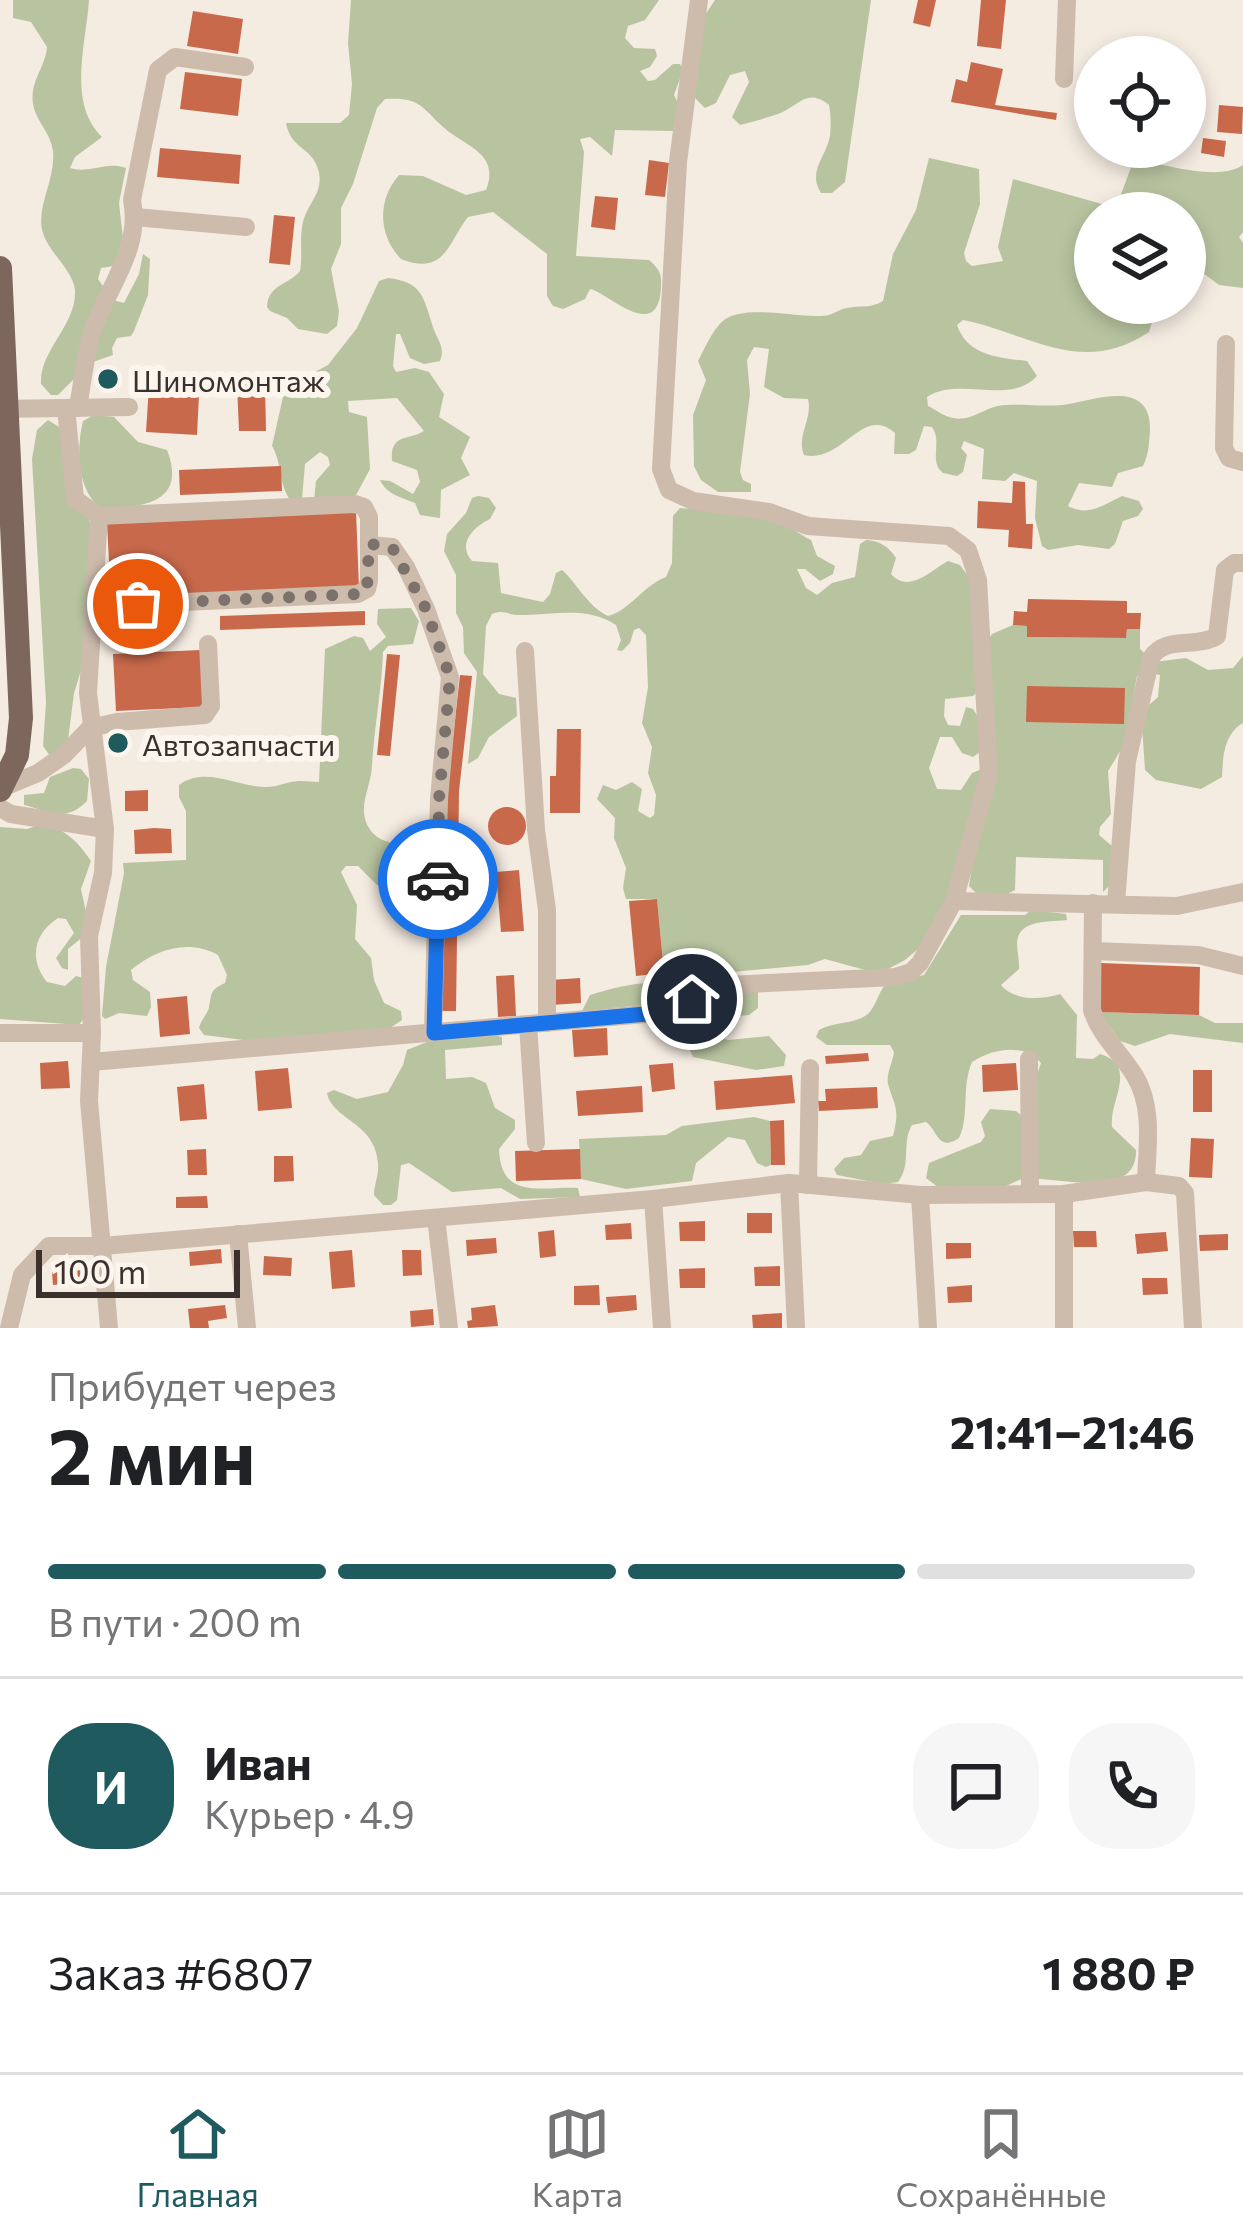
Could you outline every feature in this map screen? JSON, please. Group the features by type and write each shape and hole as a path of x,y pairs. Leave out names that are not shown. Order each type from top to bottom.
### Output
{"main road":[{"path":"0,268 21,718 16,755 1,789"}],"street":[{"path":"91,1062 657,1013 727,985 895,977 920,963 954,901 989,775 978,580 968,550 950,536 808,526 769,512 692,501 669,490 661,469 678,162 699,0"},
{"path":"1064,79 1067,0"},
{"path":"94,606 367,590 369,517 364,507 355,504 99,516 75,499 72,408 92,334 121,276 136,217 132,200 158,70 175,57 245,67"},
{"path":"136,217 246,226"},
{"path":"1226,344 1224,448 1228,458 1243,462"},
{"path":"3,409 129,407"},
{"path":"99,516 88,693 105,829 103,873 89,936 89,1101 109,1328"},
{"path":"369,544 392,547 406,567 450,677 439,799 434,1033"},
{"path":"1116,903 1127,761 1151,658 1156,649 1171,644 1205,644 1217,636 1226,570 1243,563"},
{"path":"1,789 38,773 90,728 205,715 211,706 208,644"},
{"path":"525,651 536,830 548,910 537,1024 536,1143"},
{"path":"0,808 10,814 105,829"},
{"path":"954,901 1177,906 1243,892"},
{"path":"1093,903 1092,1010 1138,1080 1149,1121 1145,1182"},
{"path":"1093,951 1198,955 1243,966"},
{"path":"0,1033 92,1033"},
{"path":"1029,1059 1030,1195"},
{"path":"796,1328 798,1184 810,1068"},
{"path":"9,1328 22,1275 49,1246 103,1246 798,1184 920,1195 1030,1195 1145,1182 1179,1186 1186,1193 1193,1328"},
{"path":"1064,1194 1064,1328"},
{"path":"920,1195 928,1328"},
{"path":"652,1199 662,1328"},
{"path":"436,1218 449,1328"},
{"path":"238,1234 247,1328"}],"green space":[{"path":"13,0 89,0 82,91 91,123 102,137 75,157 70,168 126,168 119,203 123,238 114,266 101,268 98,279 113,300 124,303 143,254 150,259 148,295 131,336 117,338 113,355 90,363 58,395 51,395 41,384 42,372 70,315 75,290 41,223 53,151 33,100 47,47 31,22 13,18"},
{"path":"351,0 659,0 645,20 628,26 625,38 634,48 655,49 657,56 650,67 640,71 648,81 680,64 683,70 674,95 678,103 673,131 615,130 612,156 590,137 580,139 584,152 576,256 649,260 661,281 652,312 631,311 590,289 585,299 563,309 553,306 547,296 547,254 493,212 468,217 437,260 401,259 388,239 383,217 387,195 399,175 423,176 466,195 486,190 489,177 478,151 418,104 396,99 385,99 377,108 341,208 341,244 331,269 337,326 327,334 298,329 270,311 271,294 300,271 303,222 319,184 315,162 292,138 286,123 340,123 349,115"},
{"path":"715,0 871,0 845,182 832,193 821,193 816,178 830,136 829,105 809,98 778,114 740,125 732,117 749,82 745,71 730,75 716,103 705,108 693,96 705,15"},
{"path":"929,158 979,169 980,204 964,253 972,266 1003,261 998,247 1013,179 1074,196 1074,324 1151,324 1149,332 1124,345 1077,352 963,320 957,325 968,343 995,356 1027,361 1037,376 1013,389 954,389 927,397 928,406 959,419 1006,405 1063,405 1118,396 1141,403 1150,430 1143,466 1118,473 1112,487 1079,483 1068,506 1089,510 1122,496 1139,501 1143,509 1123,521 1109,549 1078,545 1048,550 1042,546 1035,518 1037,481 1014,473 1005,481 982,479 984,449 964,441 963,472 957,476 943,473 936,463 932,427 924,426 916,450 909,454 894,454 895,433 872,425 830,451 804,455 808,399 784,398 764,387 769,349 754,347 747,360 750,394 740,472 751,484 751,492 718,492 701,480 694,466 693,415 706,380 698,361 716,329 734,315 829,315 883,301 893,254 916,210"},
{"path":"1243,165 1243,232 1239,237 1243,288 1219,285 1206,275 1206,192 1122,192 1131,168 1220,172"},
{"path":"388,278 408,283 419,292 442,351 440,361 424,364 410,358 396,334 396,372 415,368 429,372 444,394 439,417 470,437 461,458 470,475 441,490 440,518 420,515 415,503 390,492 380,480 413,494 420,482 417,470 392,461 397,442 424,431 397,398 348,401 349,412 367,417 370,469 355,497 314,500 316,481 330,465 320,452 305,464 302,499 291,501 272,446 285,388 328,365 357,328 379,281"},
{"path":"94,415 114,417 138,442 167,450 172,468 166,492 131,507 101,509 93,501 83,480 79,444 83,421"},
{"path":"48,420 59,427 90,523 88,648 74,693 68,740 50,756 43,746 46,702 32,459 37,430"},
{"path":"478,496 489,498 496,508 473,531 466,548 472,561 498,563 501,593 543,602 556,573 562,570 608,616 666,577 672,563 673,516 680,508 765,517 811,540 817,556 835,566 833,574 820,581 805,569 797,569 806,588 817,595 832,583 855,577 860,544 866,540 890,550 896,558 891,574 905,582 920,579 948,561 960,565 975,586 979,690 973,696 945,699 944,716 948,725 960,726 966,707 973,709 983,725 980,752 973,757 962,753 952,737 940,737 929,768 937,789 961,790 972,773 982,769 953,889 918,949 886,970 869,971 825,959 697,981 653,1004 582,1011 590,995 652,983 664,973 657,899 626,899 626,868 614,838 615,818 597,799 603,785 616,790 632,782 642,789 638,811 650,818 654,815 656,795 648,773 652,747 642,723 648,687 646,635 639,628 634,630 622,651 617,650 621,640 616,625 593,615 492,614 486,626 483,674 499,694 516,698 517,716 489,737 478,758 468,764 477,672 464,653 463,627 456,613 456,575 444,551 447,534"},
{"path":"411,608 419,621 413,644 388,646 383,652 364,815 376,836 413,852 412,867 393,888 377,885 358,866 346,866 341,872 357,905 355,939 371,958 384,1003 401,1011 402,1020 381,1034 251,1041 204,1035 199,1028 211,995 227,975 218,955 184,947 162,952 131,970 133,980 150,992 147,1016 119,1013 105,1019 106,967 123,863 186,860 186,811 179,785 199,777 263,787 319,782 325,649 354,636 363,638 370,651 386,637 377,624 378,609"},
{"path":"1013,625 1027,626 1028,637 1126,638 1127,629 1140,629 1140,649 1154,662 1186,658 1208,670 1233,668 1243,656 1243,723 1228,739 1222,777 1201,789 1156,780 1145,770 1141,712 1158,697 1160,675 1145,672 1137,676 1124,745 1108,771 1111,814 1099,835 1112,846 1109,886 1103,892 1103,860 1016,857 1015,890 1003,896 979,896 969,886 994,730 988,641 992,634"},
{"path":"81,769 89,779 87,801 79,808 57,814 24,805 24,795 44,793 50,777"},
{"path":"42,824 70,837 91,861 81,889 84,936 68,949 68,970 56,958 74,933 66,919 50,924 36,948 47,982 65,986 76,976 84,978 84,1018 79,1025 0,1019 0,827 27,829"},
{"path":"1031,910 1066,914 1067,920 1021,931 1019,969 1001,985 1028,998 1060,994 1077,1015 1076,1058 1093,1059 1100,1054 1118,1067 1120,1085 1112,1127 1136,1150 1133,1167 1123,1177 1091,1183 1022,1179 997,1187 938,1187 926,1178 929,1163 981,1142 985,1136 981,1122 990,1109 1016,1111 1023,1117 1041,1063 1026,1052 1008,1050 972,1062 959,1138 947,1143 926,1122 912,1125 898,1182 883,1184 837,1175 834,1169 844,1158 861,1155 870,1141 893,1136 896,1114 888,1080 894,1052 890,1045 827,1045 816,1037 819,1030 864,1017 885,985 924,975 961,915 1025,915"},
{"path":"723,991 758,991 758,1008 749,1015 716,1018 709,1027 711,1034 728,1040 769,1036 786,1055 784,1066 756,1070 693,1057 687,1043 674,1033 676,1024 692,1006"},
{"path":"1099,1012 1199,1015 1215,1023 1243,1023 1243,1043 1170,1034 1135,1046 1120,1041"},
{"path":"502,1037 502,1045 445,1050 446,1079 472,1077 486,1083 495,1108 515,1120 515,1129 499,1149 507,1177 525,1187 578,1188 580,1197 520,1199 501,1188 452,1192 409,1163 401,1165 397,1200 383,1205 374,1195 378,1168 370,1139 337,1110 327,1093 334,1090 357,1099 388,1092 407,1050 437,1038"},
{"path":"754,1117 770,1121 771,1165 766,1167 757,1163 745,1140 728,1137 696,1163 692,1181 626,1189 581,1179 579,1139 666,1135 682,1126"}],"building":[{"path":"918,0 936,0 930,27 913,23"},
{"path":"981,0 1006,0 1001,49 977,46"},
{"path":"193,11 243,19 238,54 187,46"},
{"path":"971,62 1003,69 995,105 1057,113 1056,120 951,102 956,79 967,82"},
{"path":"185,72 242,79 238,116 180,109"},
{"path":"1219,105 1243,107 1242,134 1217,132"},
{"path":"1206,138 1226,141 1224,157 1206,154"},
{"path":"160,148 241,155 239,184 157,177"},
{"path":"649,160 669,163 665,197 645,195"},
{"path":"595,196 618,198 615,230 591,227"},
{"path":"274,215 295,217 290,265 269,263"},
{"path":"150,371 200,374 197,435 146,432"},
{"path":"265,384 266,431 239,431 237,385"},
{"path":"281,466 282,491 180,495 179,470"},
{"path":"1013,481 1025,482 1032,549 1008,547 1009,530 977,528 978,501 1012,503"},
{"path":"356,511 359,588 111,600 107,523"},
{"path":"1028,599 1127,601 1127,613 1141,613 1140,629 1127,629 1126,638 1027,637 1027,626 1013,625 1014,611 1027,612"},
{"path":"365,611 365,625 220,630 220,616"},
{"path":"200,650 203,707 116,711 113,654"},
{"path":"387,654 400,655 390,756 377,755"},
{"path":"460,675 472,676 459,791 456,1011 442,1011 447,791"},
{"path":"1027,686 1125,688 1124,724 1026,722"},
{"path":"557,729 581,729 580,813 550,813"},
{"path":"148,790 148,811 125,811 125,791"},
{"path":"507,807 520,813 526,826 520,839 507,845 494,839 488,826 494,813"},
{"path":"171,829 172,853 135,854 134,830"},
{"path":"519,870 524,931 501,932 496,872"},
{"path":"657,899 664,973 636,976 629,901"},
{"path":"1101,963 1200,967 1199,1015 1099,1012"},
{"path":"514,975 516,1016 498,1017 496,976"},
{"path":"580,978 581,1003 551,1005 550,980"},
{"path":"187,996 190,1034 160,1037 157,999"},
{"path":"607,1028 608,1055 574,1057 572,1030"},
{"path":"868,1053 869,1061 826,1064 825,1056"},
{"path":"68,1061 70,1088 41,1089 40,1063"},
{"path":"673,1063 675,1089 652,1092 649,1065"},
{"path":"1016,1063 1018,1090 983,1092 982,1065"},
{"path":"288,1068 292,1108 258,1111 255,1071"},
{"path":"1193,1070 1212,1070 1212,1112 1193,1112"},
{"path":"792,1075 795,1103 716,1110 714,1081"},
{"path":"204,1084 207,1119 180,1121 177,1087"},
{"path":"642,1086 643,1112 578,1116 576,1091"},
{"path":"877,1087 878,1108 819,1111 818,1101 826,1101 825,1089"},
{"path":"784,1120 785,1165 771,1165 770,1121"},
{"path":"1191,1138 1214,1139 1212,1178 1189,1177"},
{"path":"206,1149 207,1175 188,1175 187,1150"},
{"path":"580,1149 581,1179 516,1181 515,1151"},
{"path":"274,1156 293,1156 294,1181 274,1182"},
{"path":"207,1196 208,1208 176,1208 176,1197"},
{"path":"747,1213 772,1213 772,1233 747,1233"},
{"path":"705,1221 705,1241 680,1241 679,1222"},
{"path":"631,1223 632,1239 606,1240 605,1225"},
{"path":"554,1230 556,1256 540,1258 538,1232"},
{"path":"1073,1231 1096,1231 1097,1247 1074,1247"},
{"path":"1166,1232 1168,1251 1137,1254 1135,1234"},
{"path":"1228,1234 1228,1250 1200,1251 1199,1235"},
{"path":"496,1238 497,1253 467,1256 466,1240"},
{"path":"946,1243 971,1243 971,1258 946,1259"},
{"path":"221,1249 222,1263 190,1266 189,1252"},
{"path":"352,1250 355,1287 332,1289 329,1252"},
{"path":"402,1250 421,1250 422,1275 403,1276"},
{"path":"264,1256 292,1258 291,1276 263,1275"},
{"path":"780,1266 780,1286 755,1286 754,1267"},
{"path":"705,1268 705,1288 680,1288 679,1269"},
{"path":"85,1270 86,1282 53,1285 52,1272"},
{"path":"1142,1278 1167,1278 1168,1294 1143,1295"},
{"path":"599,1285 600,1305 574,1305 574,1286"},
{"path":"972,1285 972,1302 948,1303 947,1287"},
{"path":"636,1295 637,1310 608,1313 606,1297"},
{"path":"225,1305 227,1318 208,1321 209,1328 190,1328 188,1309"},
{"path":"495,1305 498,1326 468,1328 471,1308"},
{"path":"433,1309 434,1325 411,1327 410,1311"},
{"path":"782,1313 782,1328 753,1328 752,1315"}],"way so far":[{"path":"138,604 358,594 367,590 369,581 369,544 392,547 426,609 450,677 439,799 438,879"}],"place":[{"name":"Шиномонтаж","path":"108,379"},
{"name":"Автозапчасти","path":"118,743"}],"route":[{"path":"438,879 434,1033 657,1013 692,999"}]}
